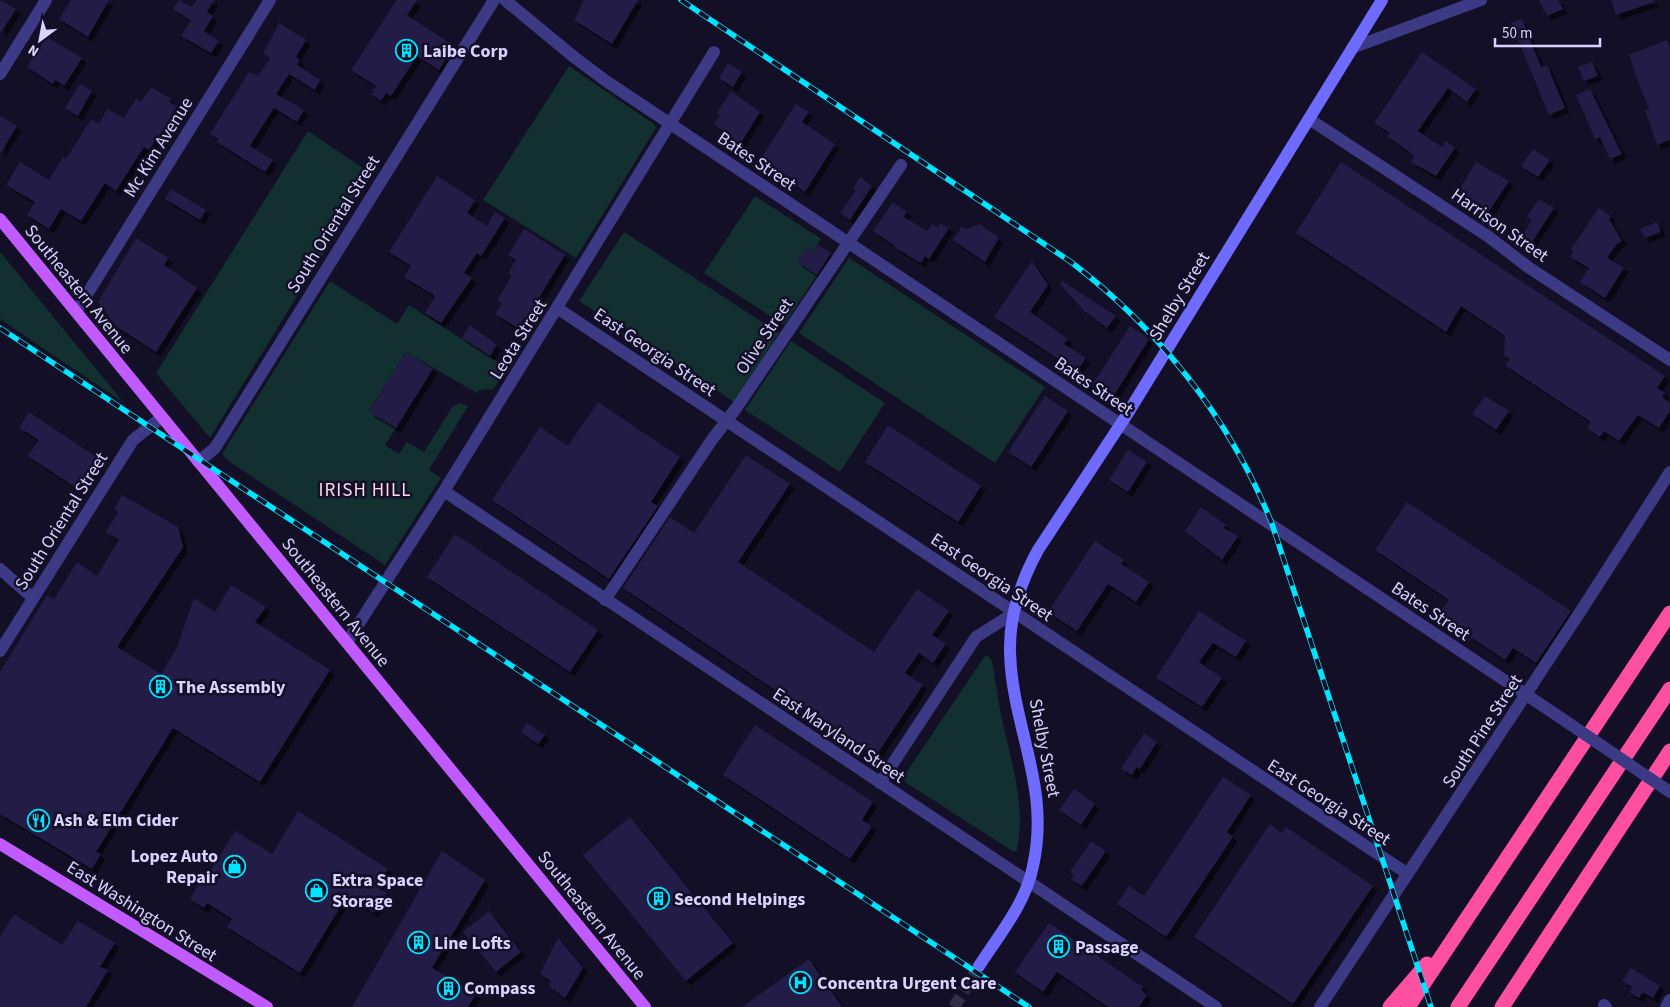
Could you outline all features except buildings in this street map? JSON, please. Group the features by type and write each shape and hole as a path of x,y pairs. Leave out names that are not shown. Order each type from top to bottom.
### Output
{"highway":[{"path":"1408,1007 1670,614"},
{"path":"1458,1007 1670,690"},
{"path":"1502,1007 1670,751"},
{"path":"1602,857 1670,769"},
{"path":"1390,1007 1467,918"}],"main road":[{"name":"Shelby Street","path":"979,966 1023,896 1028,883 1038,838 1039,814 1035,780 1013,677 1010,653 1014,612 1022,585 1038,550 1120,425 1382,0"},
{"name":"Southeastern Avenue","path":"0,219 644,1007"},
{"name":"East Washington Street","path":"0,844 267,1007"}],"street":[{"path":"0,74 46,0"},
{"name":"Mc Kim Avenue","path":"76,312 270,0"},
{"name":"South Oriental Street","path":"198,462 215,448 494,0"},
{"name":"Bates Street","path":"505,0 580,62 1670,792"},
{"path":"1352,48 1480,0"},
{"name":"Leota Street","path":"347,642 558,308 672,124 714,52"},
{"name":"Harrison Street","path":"1309,119 1489,237 1528,267 1670,360"},
{"name":"Olive Street","path":"606,600 711,441 727,421 901,165"},
{"name":"East Georgia Street","path":"558,308 1408,874"},
{"name":"South Oriental Street","path":"0,651 133,440 162,417"},
{"name":"South Pine Street","path":"1320,1007 1526,695 1670,472"},
{"name":"East Maryland Street","path":"444,491 1216,1007"},
{"path":"0,569 34,598"},
{"path":"880,783 976,637 1014,612"},
{"path":"1666,1007 1670,1000"}],"green space":[{"path":"569,66 654,124 656,128 576,258 483,200"},
{"path":"308,131 372,174 210,438 156,373"},
{"path":"755,196 821,239 813,251 807,247 797,262 817,275 784,325 704,273"},
{"path":"624,232 779,333 734,402 579,301"},
{"path":"0,252 124,403 0,319"},
{"path":"849,258 1045,387 995,463 799,333"},
{"path":"330,281 397,324 409,305 507,368 493,389 479,390 477,393 406,352 369,411 396,428 385,445 399,454 407,442 424,452 453,406 460,403 468,406 429,470 441,478 385,565 230,462 222,454"},
{"path":"791,341 885,403 840,472 745,410"},
{"path":"987,655 992,661 1000,710 1016,780 1020,832 1017,850 1014,852 905,782 904,776"}],"tunnel":[{"path":"954,1007 979,966"}],"railway":[{"path":"681,0 1071,262 1134,317 1190,379 1236,449 1272,524 1431,1007"},
{"path":"0,328 1029,1007"}],"place":[{"name":"Laibe Corp","path":"407,51"},
{"name":"The Assembly","path":"160,687"},
{"name":"Ash & Elm Cider","path":"38,820"},
{"name":"Lopez Auto Repair","path":"234,866"},
{"name":"Extra Space Storage","path":"316,890"},
{"name":"Second Helpings","path":"658,899"},
{"name":"Line Lofts","path":"418,943"},
{"name":"Passage","path":"1059,947"},
{"name":"Concentra Urgent Care","path":"801,983"},
{"name":"Compass","path":"448,988"}],"district":[{"name":"IRISH HILL","path":"365,489"}]}
